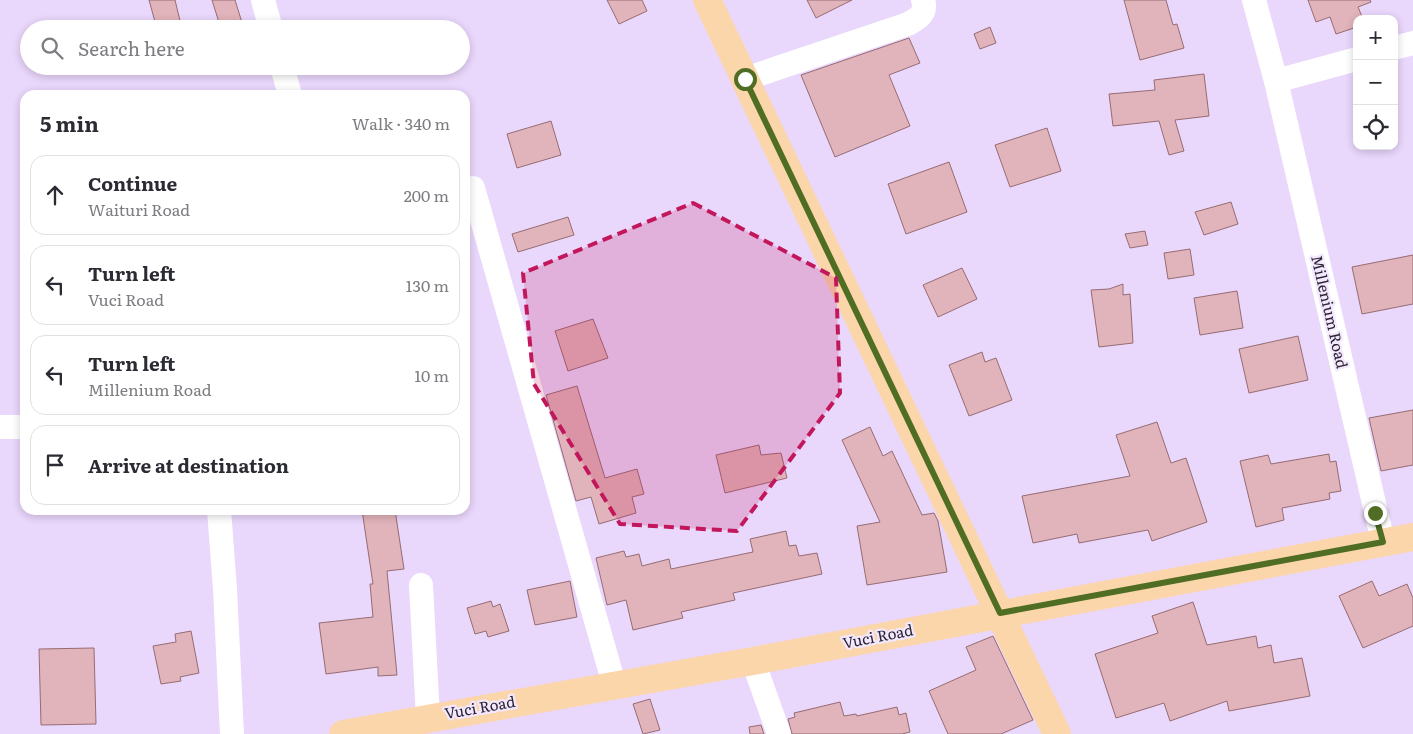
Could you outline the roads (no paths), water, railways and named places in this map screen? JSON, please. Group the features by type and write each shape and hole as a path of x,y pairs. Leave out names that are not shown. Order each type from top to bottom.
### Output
{"main road":[{"path":"707,0 1057,734"},
{"name":"Vuci Road","path":"343,734 1413,537"}],"street":[{"path":"263,0 269,20"},
{"path":"745,79 908,24 920,17 924,11 922,0"},
{"name":"Millenium Road","path":"1254,0 1276,81 1383,542"},
{"path":"1398,47 1413,43"},
{"path":"1276,81 1353,60"},
{"path":"284,75 289,90"},
{"path":"473,188 614,684"},
{"path":"0,427 20,427"},
{"path":"219,515 232,734"},
{"path":"421,585 428,718"},
{"path":"753,660 779,734"}]}
